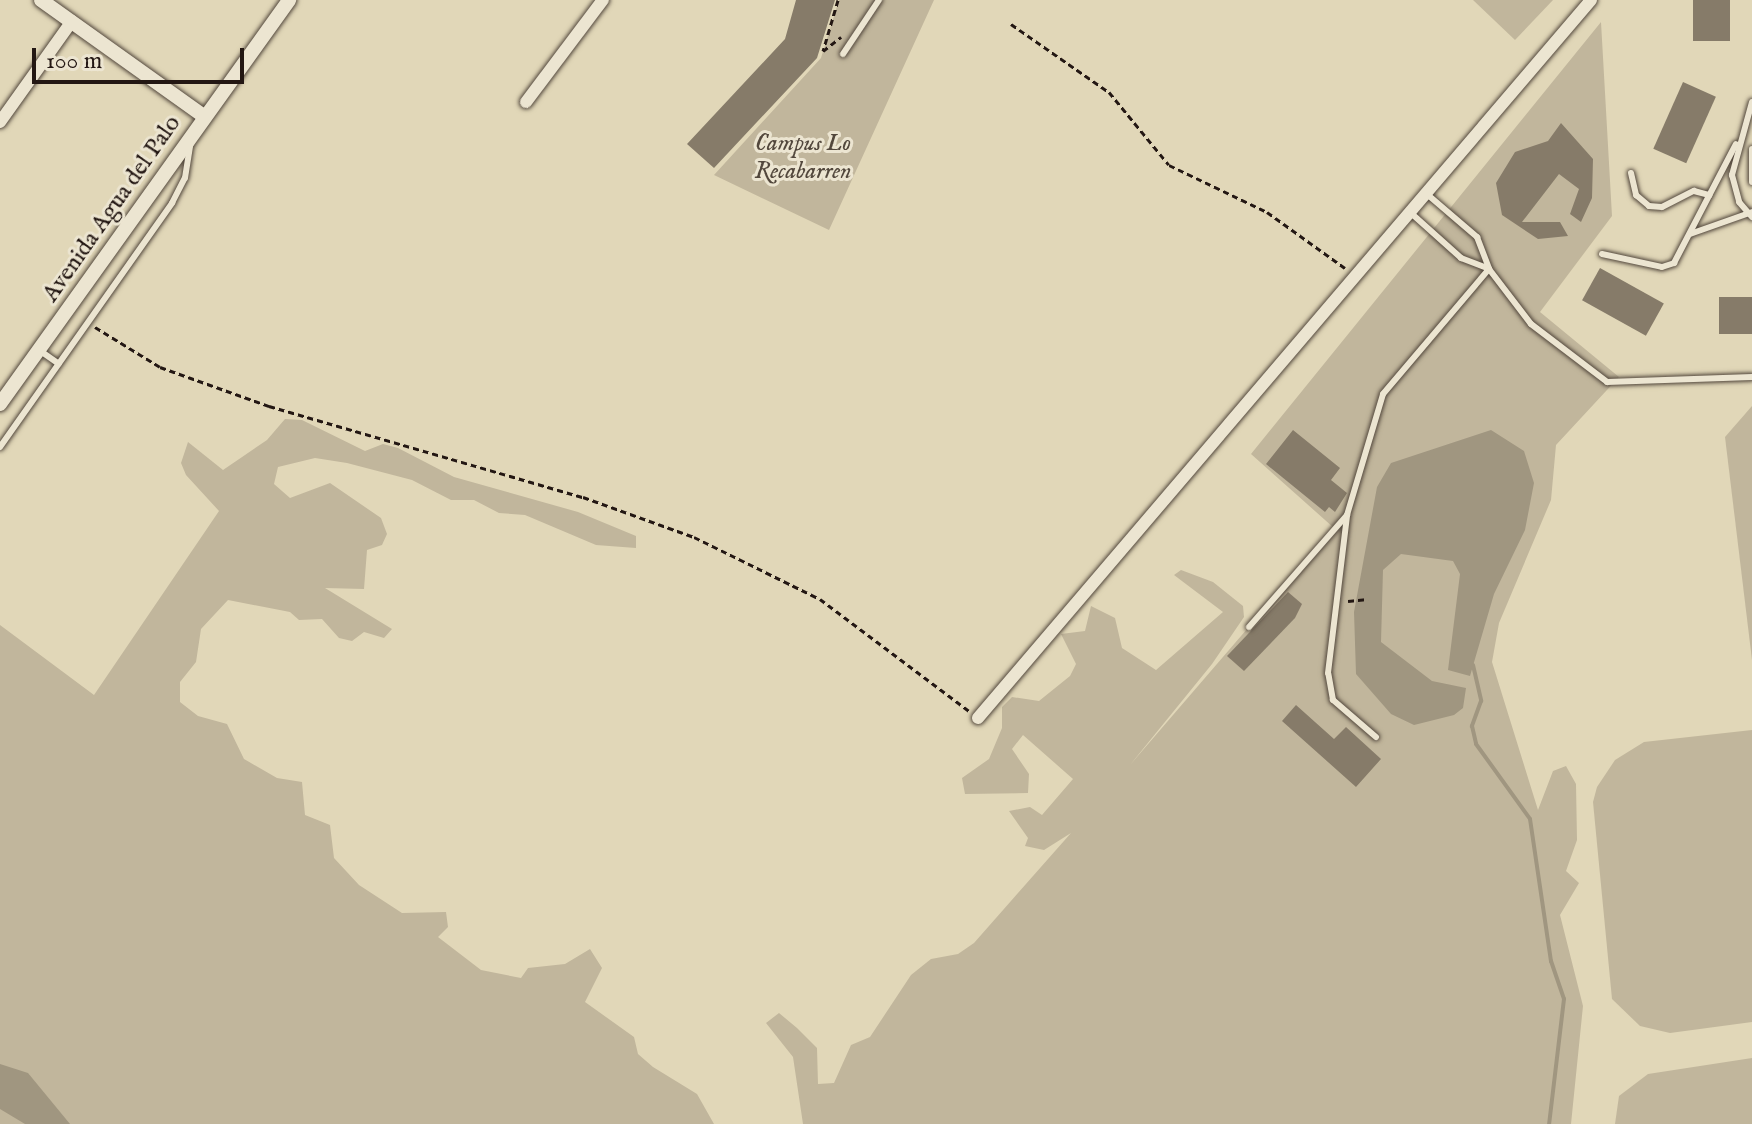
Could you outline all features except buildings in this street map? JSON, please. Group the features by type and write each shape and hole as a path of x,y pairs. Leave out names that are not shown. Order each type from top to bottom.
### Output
{"street":[{"path":"41,0 205,117"},
{"name":"Avenida Agua del Palo","path":"0,404 289,0"},
{"path":"526,102 603,0"},
{"path":"978,718 1412,214 1591,0"},
{"path":"0,122 72,21"}],"lane":[{"path":"843,54 848,40 879,0"},
{"path":"1602,254 1669,267 1736,144 1752,102"},
{"path":"0,447 172,203 185,178 192,136"},
{"path":"1687,236 1710,223 1751,214 1733,182 1736,144"},
{"path":"1752,149 1752,182"},
{"path":"1631,173 1636,195 1649,206 1662,207 1694,191 1709,195"},
{"path":"1428,195 1477,237 1489,269 1531,324 1607,382 1752,377"},
{"path":"1412,214 1461,258 1489,269"},
{"path":"1376,737 1333,700 1328,673 1347,515 1383,394 1489,269"},
{"path":"39,350 59,364"},
{"path":"1249,627 1347,515"}],"path":[{"path":"838,0 823,51 837,34 848,40"},
{"path":"1011,24 1109,92 1169,165 1267,212 1358,277"},
{"path":"102,332 160,367 269,406 583,497 720,549 820,599 978,718"},
{"path":"1341,602 1368,599"}],"green space":[{"name":"Campus Lo Recabarren","path":"839,0 934,0 829,230 714,175 821,58"},
{"path":"1473,0 1553,0 1515,40"},
{"path":"1601,22 1612,216 1540,312 1619,377 1556,445 1551,500 1499,623 1492,662 1538,810 1553,771 1566,766 1576,784 1577,840 1566,871 1579,883 1560,915 1583,1006 1571,1124 803,1124 793,1057 766,1023 779,1013 797,1028 817,1048 818,1084 834,1083 851,1045 870,1037 911,975 931,959 958,954 974,943 1071,833 1044,850 1025,846 1028,838 1009,811 1030,807 1042,815 1073,779 1023,735 1012,749 1029,774 1028,793 965,794 962,778 989,759 1002,728 1002,707 1012,697 1039,701 1070,676 1076,664 1061,634 1085,631 1091,606 1115,618 1122,648 1156,670 1223,612 1174,575 1181,570 1213,582 1243,606 1244,617 1212,664 1130,765 1334,528 1251,454"},
{"path":"1752,406 1752,660 1725,437"},
{"path":"285,419 302,420 365,451 383,444 398,448 454,477 578,512 636,536 636,548 596,545 525,515 499,513 474,500 451,500 412,480 347,463 315,458 278,467 274,484 290,498 330,483 381,518 387,534 382,545 367,550 364,589 325,588 392,629 384,638 364,632 352,641 339,638 322,619 299,620 290,612 228,600 201,629 196,662 180,682 180,702 198,716 227,724 244,759 277,778 302,782 305,815 330,825 334,858 359,885 402,913 446,912 448,927 438,937 481,970 521,978 528,968 565,964 590,949 602,968 585,1002 634,1037 638,1054 653,1067 697,1094 714,1124 0,1124 0,625 94,695 219,511 186,475 181,463 188,442 223,470 267,440"},
{"path":"1752,730 1752,1022 1670,1033 1640,1026 1612,999 1593,802 1597,787 1615,760 1644,742"},
{"path":"1752,1058 1752,1124 1615,1124 1619,1096 1648,1074"}],"shaded area":[{"path":"1491,430 1524,451 1534,483 1525,530 1494,594 1470,676 1448,670 1460,574 1453,561 1401,554 1383,570 1381,642 1432,681 1466,688 1463,708 1454,715 1414,725 1391,714 1356,674 1354,612 1377,487 1391,463"},
{"path":"0,1064 28,1073 70,1124 25,1124 0,1109"}],"waterway":[{"path":"1473,665 1481,701 1472,726 1476,744 1530,819 1551,961 1564,999 1549,1124"}]}
